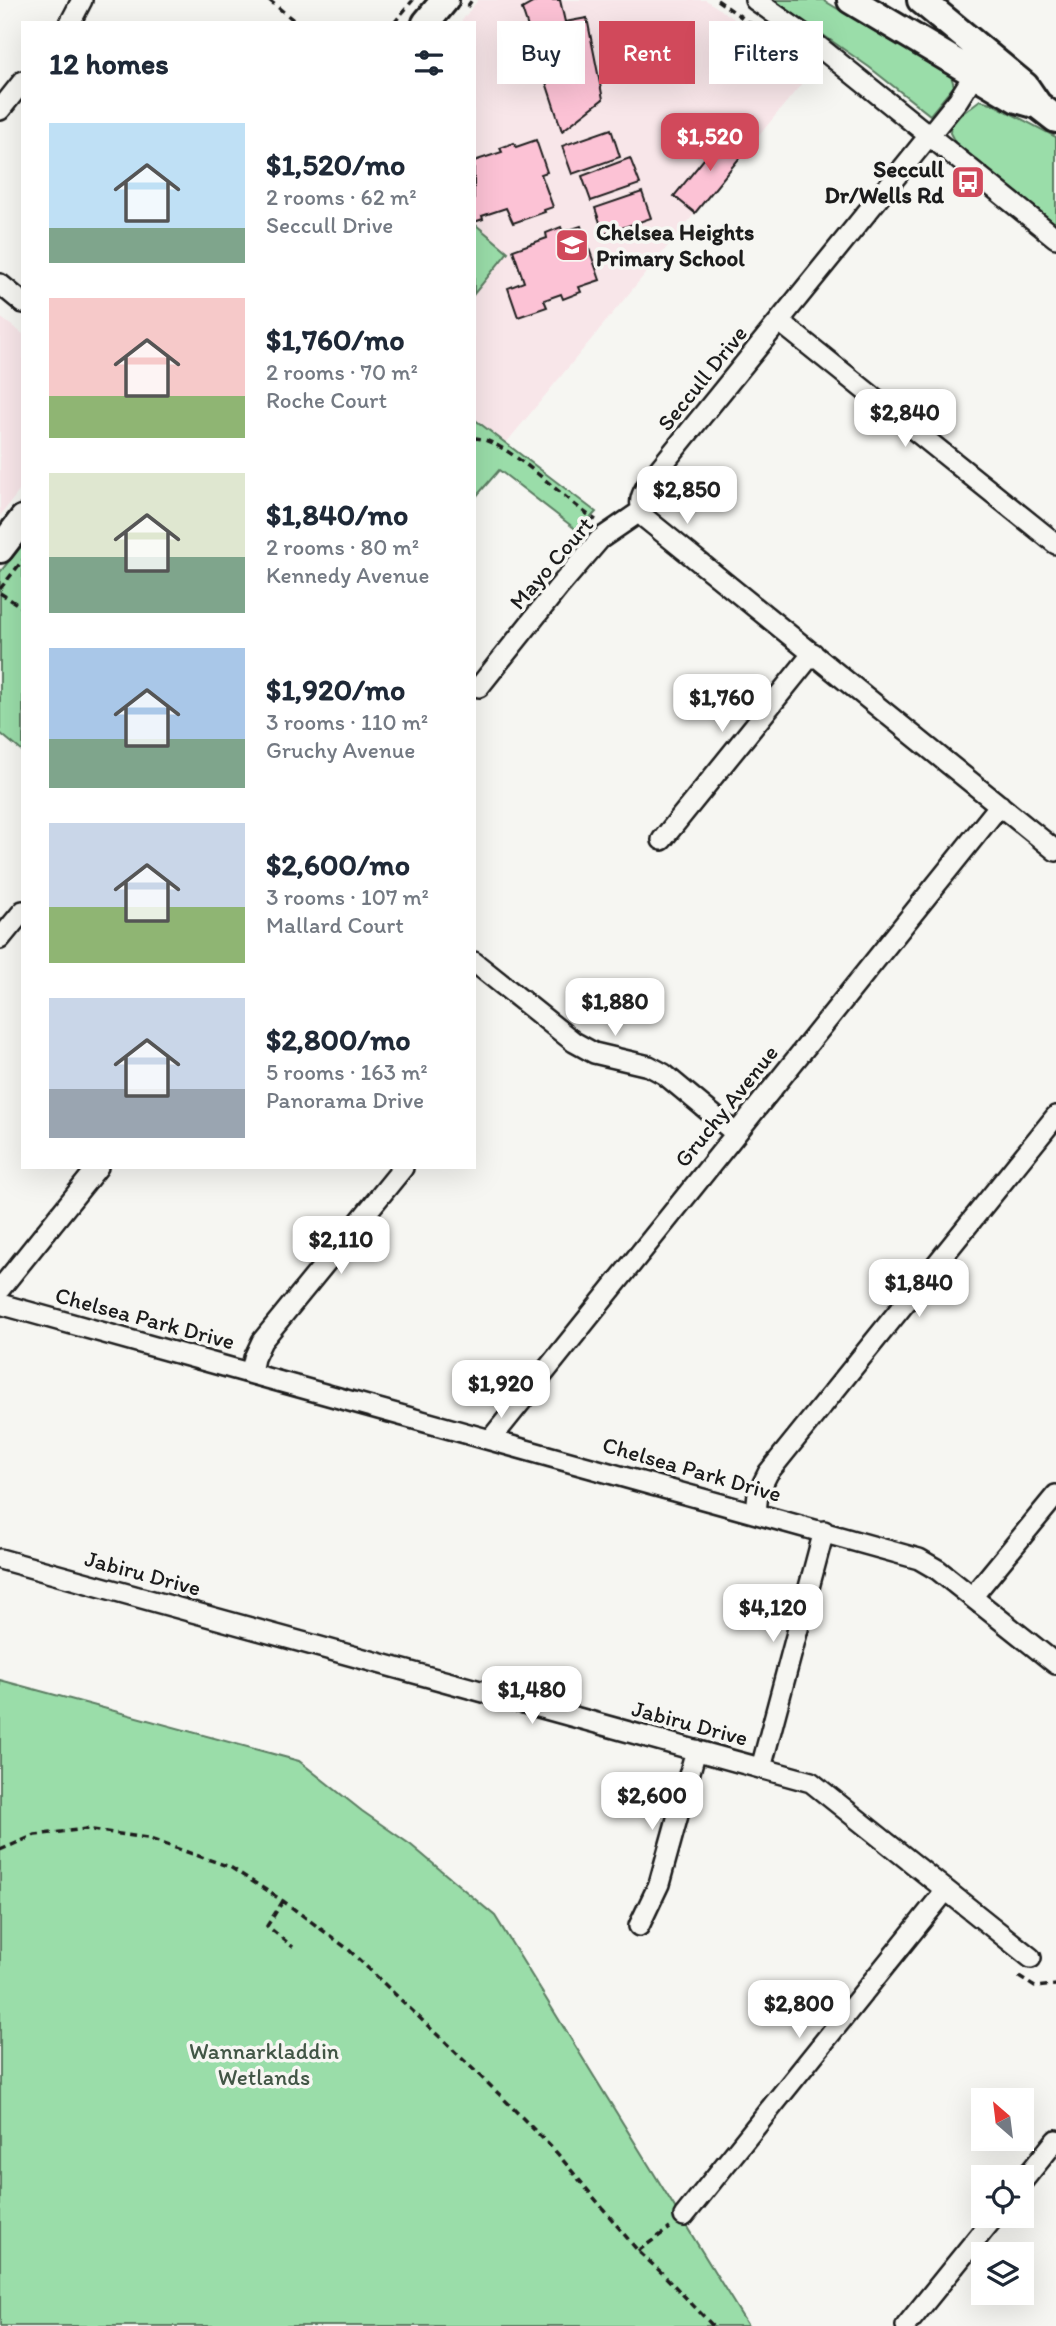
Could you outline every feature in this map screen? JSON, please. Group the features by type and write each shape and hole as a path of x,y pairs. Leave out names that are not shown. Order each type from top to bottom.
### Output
{"main road":[{"path":"428,21 445,0"},
{"path":"851,0 981,64"},
{"path":"921,0 1017,99 1047,112"},
{"path":"0,548 21,522"}],"street":[{"path":"71,21 82,0"},
{"path":"755,0 802,33 1056,237"},
{"name":"Seccull Drive","path":"640,511 642,492 651,479 958,100 981,64"},
{"path":"0,110 21,84"},
{"path":"0,284 21,301"},
{"path":"780,322 1056,544"},
{"path":"640,511 645,518 1056,851"},
{"name":"Mayo Court","path":"479,687 600,539 640,511"},
{"path":"663,840 813,653"},
{"name":"Gruchy Avenue","path":"491,1439 1000,805"},
{"path":"0,939 21,913"},
{"path":"476,964 573,1042 594,1054 649,1066 664,1074 736,1133"},
{"path":"756,1512 758,1493 768,1474 1056,1116"},
{"path":"0,1289 96,1169"},
{"path":"251,1372 262,1341 402,1169"},
{"name":"Chelsea Park Drive","path":"0,1304 919,1559 1056,1664"},
{"path":"972,1597 1056,1495"},
{"path":"761,1768 824,1531"},
{"name":"Jabiru Drive","path":"0,1559 811,1782 1031,1958"},
{"path":"639,1926 659,1884 696,1750"},
{"path":"684,2216 946,1890"},
{"path":"1034,2167 1056,2140"},
{"path":"906,2326 985,2228"}],"path":[{"path":"269,0 294,21"},
{"path":"396,21 413,0"},
{"path":"717,0 747,21"},
{"path":"476,438 503,449 595,519 620,524"},
{"path":"21,563 0,591 21,607"},
{"path":"0,1850 35,1835 86,1829 147,1839 230,1867 283,1901 348,1949 500,2095 557,2153 638,2251 713,2326"},
{"path":"283,1901 267,1926 293,1947"},
{"path":"1019,1977 1035,1987 1056,1985"},
{"path":"638,2251 661,2237 684,2216"}],"shaded area":[{"name":"Chelsea Heights Primary School","path":"478,0 706,0 737,21 709,21 709,84 801,84 506,443 476,420 476,21 462,21"},
{"path":"0,317 21,333 21,489 0,516"}],"green space":[{"path":"773,0 823,0 896,44 950,72 954,86 930,115 823,35 823,21 803,21"},
{"path":"980,100 991,103 1056,137 1056,224 956,144 950,133 951,122"},
{"path":"476,225 508,252 476,292"},
{"path":"476,421 596,512 578,531 499,470 476,497"},
{"path":"21,546 21,750 0,733 0,572"},
{"name":"Wannarkladdin Wetlands","path":"0,1680 299,1761 362,1811 411,1845 495,1916 748,2326 0,2326"}],"building":[{"path":"538,0 560,0 565,21 526,21 522,9"},
{"path":"587,18 603,99 562,131 547,84 585,84 585,21 570,21"},
{"path":"611,129 620,157 572,174 562,146"},
{"path":"725,133 746,150 695,213 674,196"},
{"path":"536,140 547,172 541,174 553,207 513,223 506,208 482,216 483,219 476,221 476,160 502,152 500,148 514,143 516,147"},
{"path":"630,158 640,184 591,201 582,176"},
{"path":"642,192 651,218 604,234 595,208"},
{"path":"581,226 600,280 579,287 581,292 563,299 561,294 544,300 547,307 518,317 508,288 524,282 513,250 547,238 546,233 561,227 563,232"}],"place":[{"name":"Seccull Dr/Wells Rd","path":"968,182"},
{"name":"Chelsea Heights Primary School","path":"572,245"}]}
